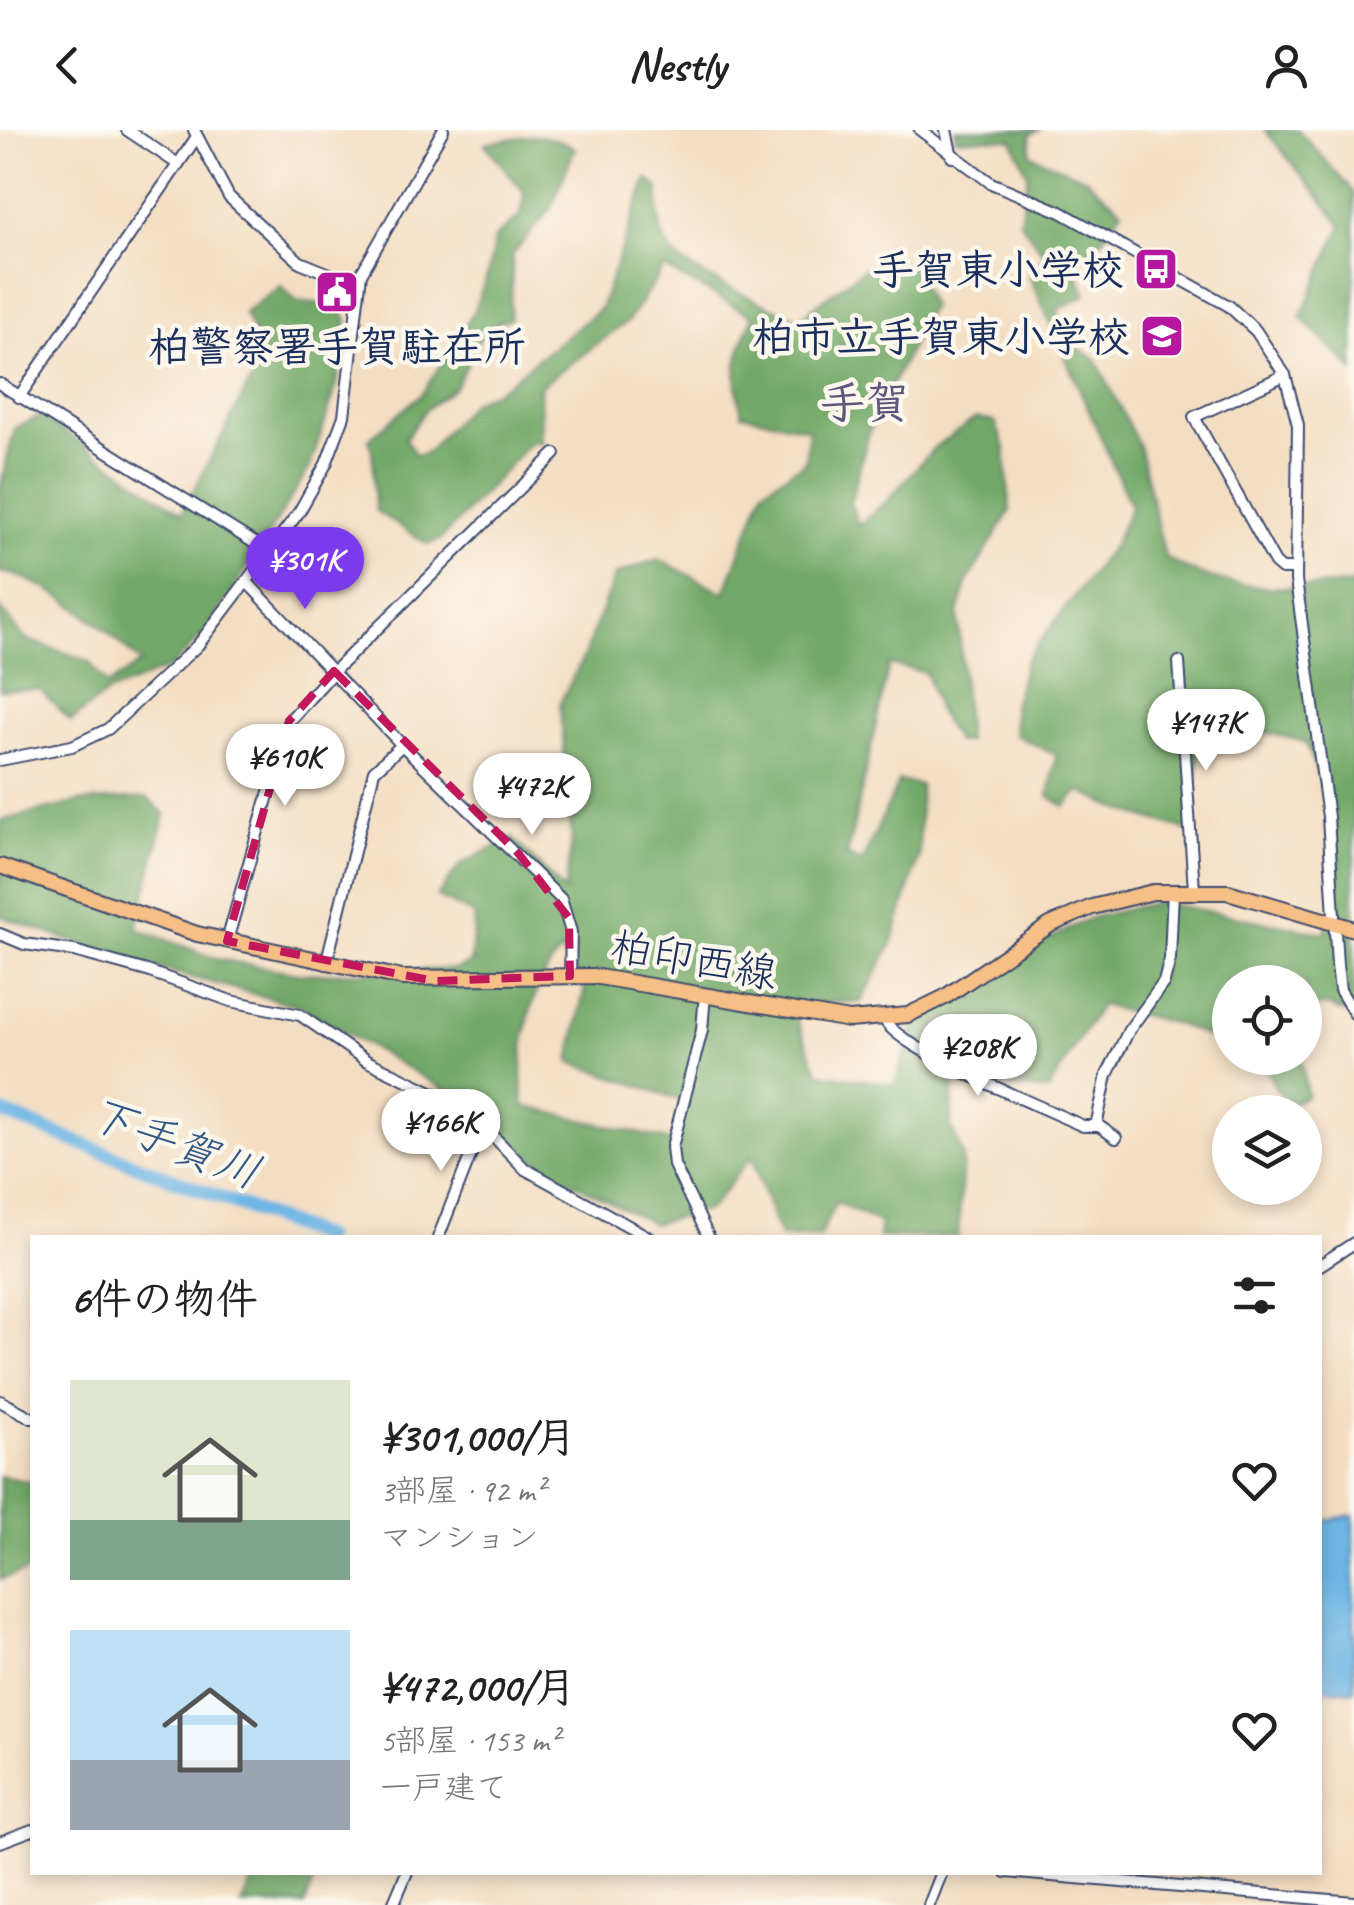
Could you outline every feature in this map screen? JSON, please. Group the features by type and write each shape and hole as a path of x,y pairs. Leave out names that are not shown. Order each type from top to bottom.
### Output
{"main road":[{"name":"柏印西線","path":"0,866 227,941 326,964 435,980 570,976 705,994 821,1016 885,1020 908,1015 945,996 1070,915 1131,896 1194,890 1253,897 1354,929"}],"street":[{"path":"127,130 178,164"},
{"path":"0,760 72,746 108,729 180,665 312,492 344,416 352,376 359,286 372,250 443,130"},
{"path":"920,130 991,182 1061,212 1220,300 1256,330 1285,375 1298,424 1295,569 1328,817 1340,990 1354,1013"},
{"path":"946,130 952,157"},
{"path":"19,397 195,134"},
{"path":"195,134 229,197 300,262 359,286"},
{"path":"1285,375 1194,417 1274,563 1282,569 1295,569"},
{"path":"0,384 269,552"},
{"path":"227,941 290,720 334,671 555,454"},
{"path":"247,582 402,744 561,899 571,932 570,976"},
{"path":"1179,662 1194,890"},
{"path":"326,964 374,771 402,744"},
{"path":"1096,1126 1106,1075 1130,1030 1164,982 1170,959 1172,890"},
{"path":"0,934 24,944 74,950 147,971 232,1001 300,1015 366,1061 467,1109 525,1169 644,1235"},
{"path":"705,994 702,1030 672,1146 674,1166 708,1235"},
{"path":"885,1020 892,1032 926,1053 1116,1138"},
{"path":"439,1235 482,1126"},
{"path":"1322,1264 1354,1243"},
{"path":"0,1401 30,1417"},
{"path":"0,1842 30,1831"},
{"path":"394,1905 406,1875"},
{"path":"929,1905 941,1875"},
{"path":"1041,1875 1354,1902"}],"highlighted area":[{"path":"334,671 518,853 569,918 570,976 435,981 227,941 289,721"}],"green space":[{"path":"955,130 1039,130 1030,135 1031,155 1085,178 1122,210 1100,242 1073,264 1086,295 1057,310 1071,343 1096,360 1139,446 1165,557 1210,578 1233,583 1280,587 1354,584 1354,1016 1322,1006 1322,965 1212,965 1212,1039 1177,1024 1100,1005 1048,1091 954,1079 951,1127 963,1155 958,1235 879,1235 881,1224 836,1202 820,1235 779,1235 751,1157 710,1209 653,1224 545,1168 459,1098 299,1006 123,959 0,916 0,821 79,802 147,798 165,814 137,929 217,959 302,974 456,969 475,961 471,959 475,915 437,897 460,865 512,838 565,892 572,841 560,703 585,654 615,575 658,559 725,593 764,489 805,462 809,429 742,414 737,364 753,316 664,268 628,321 540,386 541,444 533,440 440,540 428,544 376,511 369,439 422,394 473,313 488,274 495,238 522,214 524,192 485,144 532,136 575,148 551,208 513,254 510,318 485,329 455,387 425,410 405,439 416,456 427,452 472,402 501,388 600,309 647,179 659,188 662,232 674,255 714,280 800,318 865,268 911,263 931,306 870,429 850,503 858,525 887,501 934,448 976,418 995,422 1005,447 1010,511 968,581 958,613 967,741 956,742 938,711 926,673 889,664 847,856 862,862 899,781 920,785 919,856 892,944 861,1002 790,1004 819,1073 895,1085 914,1026 1030,949 1090,918 1158,902 1324,933 1337,885 1335,837 1306,742 1197,716 1199,762 1189,831 1119,809 1079,791 1065,807 1049,796 1056,755 1015,735 1013,706 1026,660 1114,544 1131,506 1030,277 1045,255 1020,222 1028,175 1012,139 956,138","holes":["561,951 585,986 570,1062 681,1100 675,1142 524,1106 522,1066 527,1024 540,985"]},
{"path":"1265,130 1298,130 1354,193 1354,371 1301,317 1342,225"},
{"path":"281,286 296,301 339,306 347,320 337,384 310,467 205,632 171,667 106,694 71,721 40,690 0,690 0,608 25,639 89,661 107,686 141,663 56,594 0,572 0,488 15,428 41,416 182,513 258,367 262,352 244,313"},
{"path":"1269,1075 1304,1075 1307,1095 1278,1092"},
{"path":"0,1476 30,1482 30,1571 0,1579"},
{"path":"251,1875 315,1875 305,1905 241,1905 251,1886"}],"water":[{"path":"1354,1515 1354,1691 1322,1688 1322,1521"}],"waterway":[{"name":"下手賀川","path":"0,1112 316,1235"},
{"path":"400,1905 412,1875"}],"place":[{"name":"手賀東小学校","path":"1156,269"},
{"name":"柏警察署手賀駐在所","path":"337,292"},
{"name":"柏市立手賀東小学校","path":"1162,336"}],"district":[{"name":"手賀","path":"865,402"}]}
